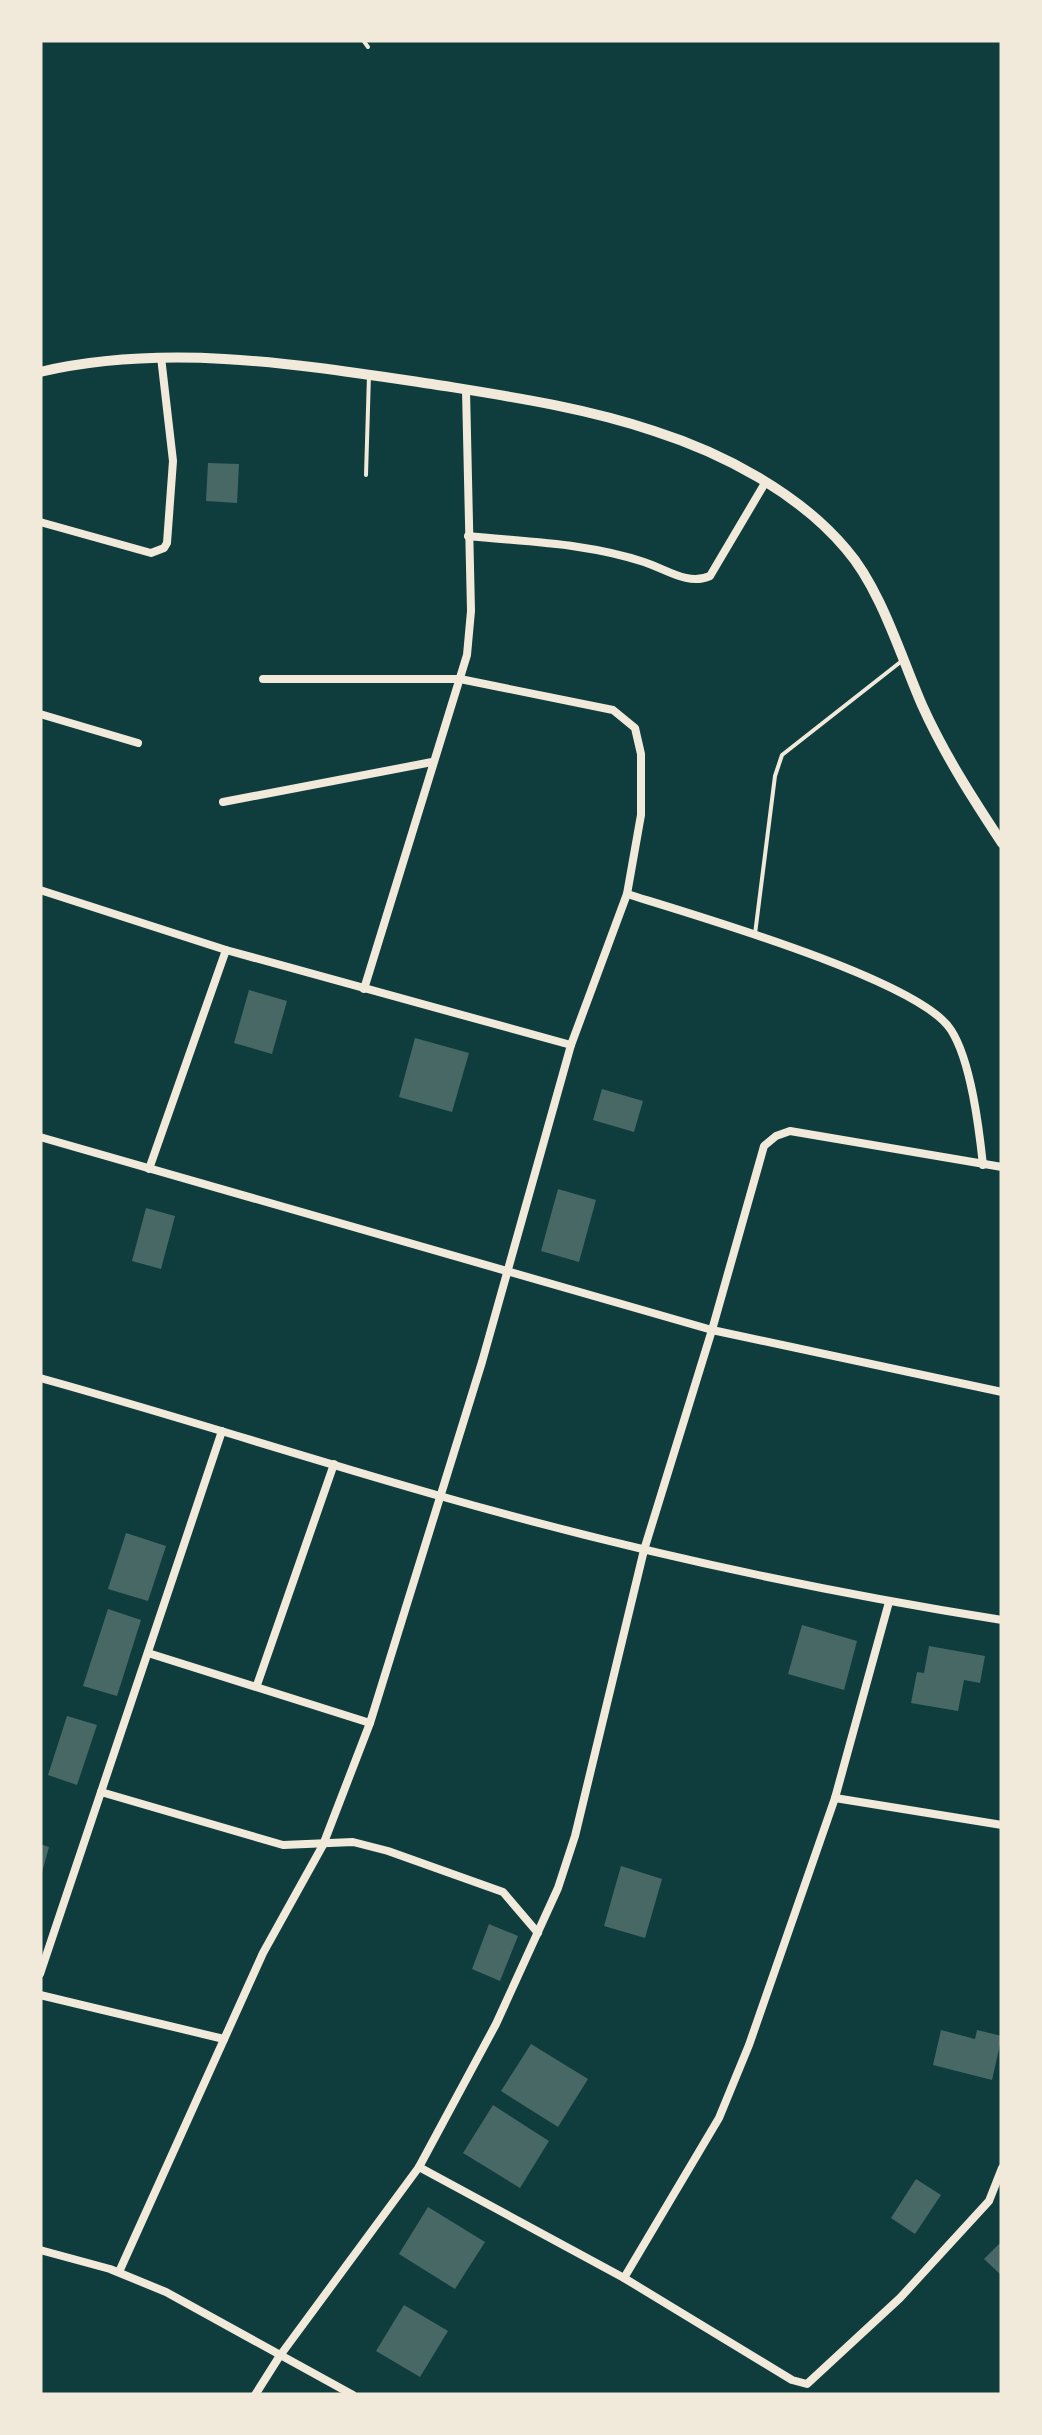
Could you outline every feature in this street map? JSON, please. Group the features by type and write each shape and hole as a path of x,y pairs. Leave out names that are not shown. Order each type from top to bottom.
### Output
{"street":[{"path":"40,522 151,553 164,548 174,461 160,358"},
{"path":"40,372 108,359 160,358 214,359 369,375 547,405 656,431 734,465 799,505 849,551 867,580 942,743 1002,844"},
{"path":"364,989 460,679 470,633 466,390"},
{"path":"468,536 599,551 701,580 710,576 765,483"},
{"path":"118,2272 263,1953 323,1844 370,1723 442,1496 571,1045 627,894 642,794 639,738 628,720 597,704 460,679 263,679"},
{"path":"40,714 138,742"},
{"path":"223,802 432,762"},
{"path":"40,890 226,950 571,1045"},
{"path":"627,894 755,934 903,993 937,1014 951,1029 960,1048 979,1125 983,1165"},
{"path":"149,1170 226,950"},
{"path":"255,2395 419,2168 496,2024 558,1888 576,1836 644,1550 764,1146 776,1136 806,1133 1002,1167"},
{"path":"40,1137 712,1330 1002,1392"},
{"path":"40,1378 442,1496 644,1550 889,1602 1002,1620"},
{"path":"40,1974 222,1431"},
{"path":"257,1685 334,1464"},
{"path":"624,2278 719,2118 749,2045 835,1798 889,1602"},
{"path":"148,1653 370,1723"},
{"path":"102,1792 272,1843 366,1844 503,1892 538,1933"},
{"path":"835,1798 1002,1825"},
{"path":"40,1994 224,2039"},
{"path":"419,2168 624,2278 713,2335 806,2384 900,2298 990,2201 1002,2168"},
{"path":"990,2201 1002,2206"},
{"path":"40,2250 118,2272 166,2292 353,2395"}],"lane":[{"path":"363,40 368,46"},
{"path":"366,476 369,375"},
{"path":"755,934 775,776 782,755 903,660"}],"building":[{"path":"208,463 239,464 237,503 206,501"},
{"path":"249,990 287,1001 272,1054 234,1043"},
{"path":"415,1038 469,1053 452,1112 399,1097"},
{"path":"602,1089 643,1101 634,1132 593,1120"},
{"path":"558,1189 596,1200 579,1262 541,1251"},
{"path":"146,1208 175,1216 161,1269 132,1261"},
{"path":"126,1533 166,1546 148,1601 108,1589"},
{"path":"108,1609 141,1620 117,1696 83,1686"},
{"path":"802,1625 857,1641 844,1690 788,1674"},
{"path":"929,1646 985,1656 980,1683 964,1680 958,1711 911,1703 917,1672 924,1673"},
{"path":"67,1716 97,1725 77,1785 48,1775"},
{"path":"40,1844 49,1847 41,1876 40,1875"},
{"path":"621,1866 662,1879 645,1938 604,1926"},
{"path":"489,1924 518,1936 500,1981 472,1969"},
{"path":"941,2030 975,2039 977,2030 1002,2036 992,2080 933,2065"},
{"path":"531,2044 588,2079 558,2127 501,2091"},
{"path":"493,2105 549,2141 520,2188 463,2153"},
{"path":"916,2179 941,2195 915,2234 891,2218"},
{"path":"428,2207 485,2242 455,2289 399,2254"},
{"path":"1002,2241 1002,2276 984,2259"},
{"path":"404,2305 448,2331 420,2377 376,2351"}]}
